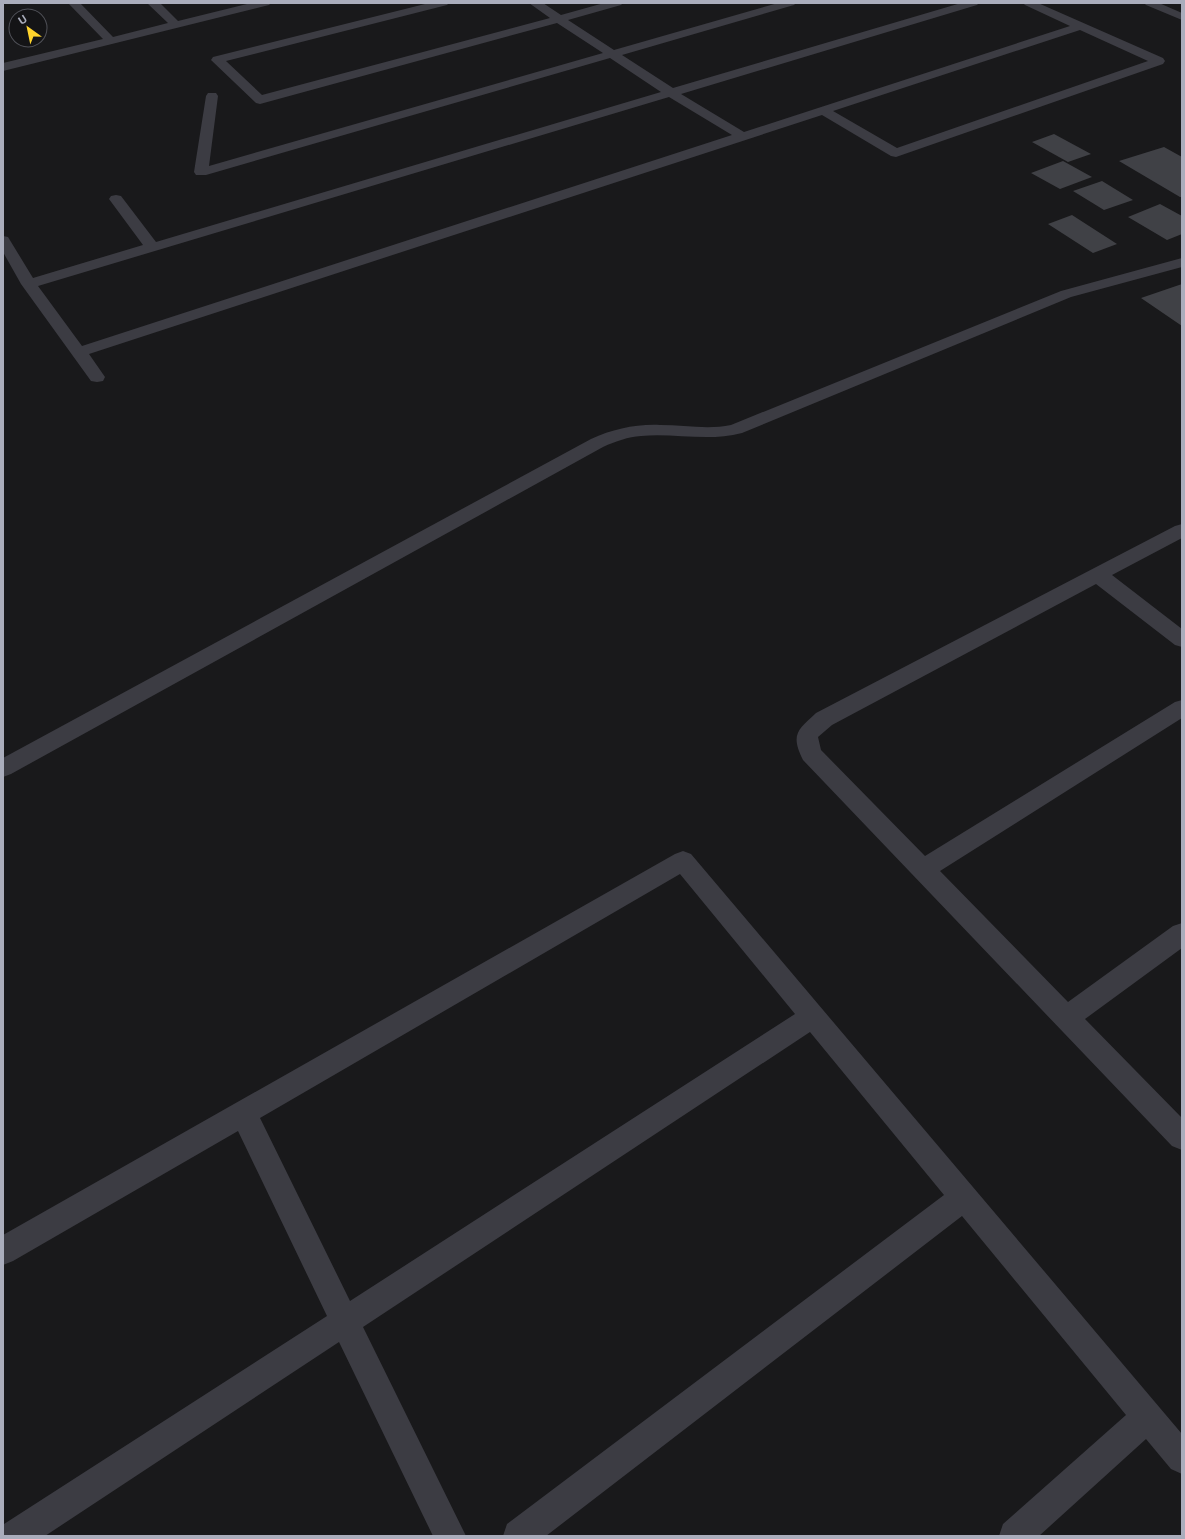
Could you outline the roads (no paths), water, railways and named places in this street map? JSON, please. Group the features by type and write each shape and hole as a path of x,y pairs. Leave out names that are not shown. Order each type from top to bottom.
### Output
{"street":[{"path":"74,3 111,40"},
{"path":"153,3 176,25"},
{"path":"8,62 111,40 265,3"},
{"path":"443,3 217,60 260,100 617,3"},
{"path":"535,3 614,53 671,93 742,136"},
{"path":"212,96 200,172 790,3"},
{"path":"29,284 972,3"},
{"path":"823,110 896,153 1158,61 1029,3"},
{"path":"1150,3 1182,17"},
{"path":"80,352 1081,26"},
{"path":"116,199 153,248"},
{"path":"3,240 29,284 97,377"},
{"path":"3,768 576,453 608,438 628,432 649,430 716,432 736,429 1066,294 1182,262"},
{"path":"1182,530 824,720 807,735 812,754 1182,1137"},
{"path":"1098,574 1182,640"},
{"path":"924,869 1182,708"},
{"path":"3,1251 683,861 1182,1458"},
{"path":"1067,1018 1182,934"},
{"path":"16,1536 813,1016"},
{"path":"242,1113 346,1321 450,1536"},
{"path":"519,1536 964,1197"},
{"path":"1015,1536 1147,1416"}]}
